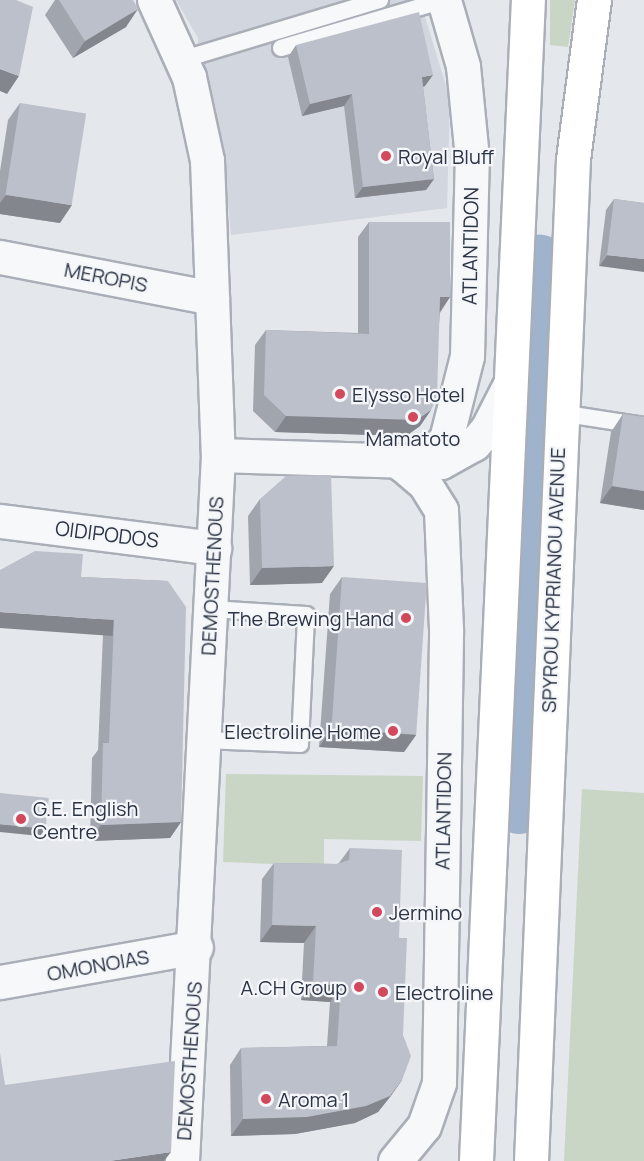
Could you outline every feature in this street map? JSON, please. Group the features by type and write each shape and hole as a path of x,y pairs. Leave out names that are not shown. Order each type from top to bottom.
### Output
{"main road":[{"path":"476,1161 528,0"},
{"name":"SPYROU KYPRIANOU AVENUE","path":"531,1161 560,413 576,108 594,0"}],"street":[{"name":"DEMOSTHENOUS","path":"154,0 181,60 197,106 209,179 218,455 196,947 182,1161"},
{"name":"ATLANTIDON","path":"402,464 436,450 446,439 467,356 471,147 463,66 444,0"},
{"name":"MEROPIS","path":"0,257 213,298"},
{"name":"ATLANTIDON","path":"218,455 402,464 441,462 474,444 510,384"},
{"name":"ATLANTIDON","path":"395,1161 424,1126 439,1083 446,629 441,510 423,483 402,464"},
{"name":"OIDIPODOS","path":"0,521 214,548"},
{"name":"OMONOIAS","path":"0,982 196,947"}],"lane":[{"path":"181,60 380,0"},
{"path":"281,48 444,0"},
{"path":"560,413 644,426"},
{"path":"205,740 300,744 306,615 211,609"}],"shaded area":[{"path":"176,0 420,0 450,99 447,208 231,235 222,142 197,72 198,38"}],"green space":[{"path":"550,0 575,0 568,47 550,45"},
{"path":"226,774 423,776 421,841 324,839 324,866 223,862"},
{"path":"582,789 644,793 644,1161 564,1161"}],"building":[{"path":"0,0 16,0 33,7 19,76 0,69"},
{"path":"59,0 133,0 138,9 85,41"},
{"path":"419,12 433,75 422,77 434,179 363,187 352,94 310,104 296,45"},
{"path":"20,103 86,113 72,205 5,195"},
{"path":"614,199 644,203 644,259 607,255"},
{"path":"369,222 450,222 450,297 440,297 437,397 431,410 417,420 286,416 264,395 266,330 369,334"},
{"path":"623,414 644,417 644,491 612,486"},
{"path":"331,475 334,566 262,568 260,499 286,476"},
{"path":"35,551 83,554 81,577 168,581 186,607 181,822 101,825 103,743 109,743 114,620 0,612 0,570"},
{"path":"342,577 427,583 416,735 331,729"},
{"name":"G.E. English Centre","path":"0,793 49,798 45,829 0,824"},
{"path":"350,848 402,850 399,938 407,938 403,1035 411,1056 402,1080 390,1096 366,1106 307,1117 243,1119 241,1048 337,1046 341,985 313,984 316,926 272,925 274,863 337,864 349,860"},
{"path":"0,1053 5,1085 175,1061 171,1152 109,1161 0,1161"}],"waterway":[{"path":"518,808 539,259"}],"place":[{"name":"Royal Bluff","path":"386,156"},
{"name":"Elysso Hotel","path":"340,394"},
{"name":"Mamatoto","path":"413,417"},
{"name":"The Brewing Hand","path":"406,618"},
{"name":"Electroline Home","path":"393,731"},
{"name":"G.E. English Centre","path":"21,819"},
{"name":"Jermino","path":"377,912"},
{"name":"A.CH Group","path":"359,987"},
{"name":"Electroline","path":"383,992"},
{"name":"Aroma 1","path":"266,1099"}]}
